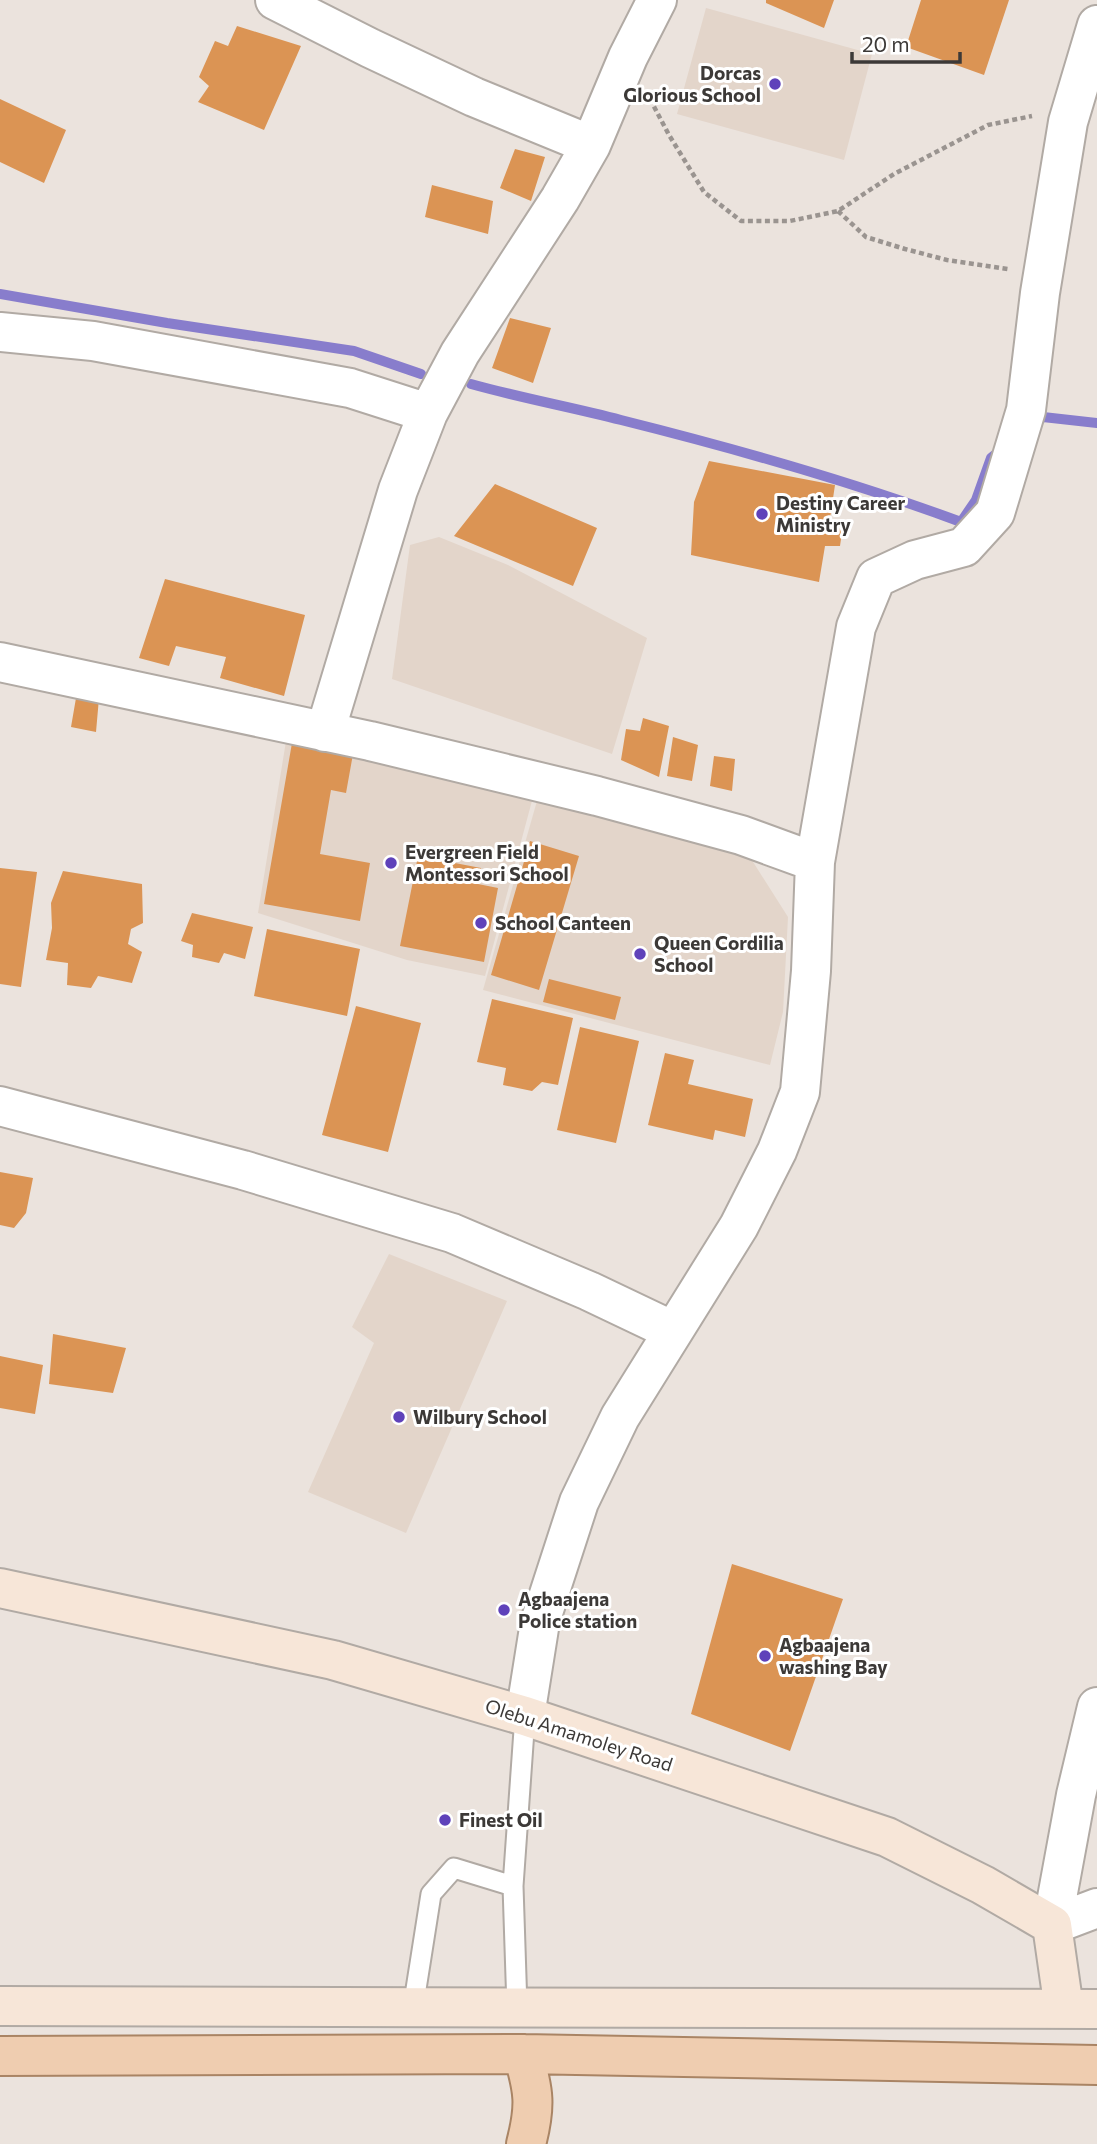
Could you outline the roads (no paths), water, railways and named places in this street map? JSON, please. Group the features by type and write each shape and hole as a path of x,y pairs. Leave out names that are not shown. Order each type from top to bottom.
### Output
{"main road":[{"path":"523,2053 534,2102 526,2144"},
{"path":"0,2056 523,2053 1097,2065"}],"street":[{"path":"275,0 474,97 591,145"},
{"path":"325,732 398,490 428,413 460,353 560,199 591,145 628,57 657,0"},
{"path":"526,1716 540,1622 579,1502 620,1417 739,1226 777,1151 800,1092 811,982 815,862 856,627 876,578 915,560 964,547 995,513 1027,410 1044,272 1068,122 1097,25"},
{"path":"0,332 93,341 350,388 428,413"},
{"path":"0,662 325,732 663,813 741,835 815,862"},
{"path":"0,1106 243,1170 452,1233 590,1291 673,1331"},
{"name":"Olebu Amamoley Road","path":"0,1588 333,1660 526,1716 887,1837 983,1885 1052,1925"},
{"path":"0,2007 1081,2009 1052,1925 1076,1795 1097,1707"},
{"path":"1052,1925 1097,1908"}],"lane":[{"path":"517,2008 513,1886 526,1716"},
{"path":"413,2008 431,1894 454,1868 513,1886"}],"waterway":[{"path":"0,294 354,351 421,374"},
{"path":"471,384 750,454 877,492 961,522 976,500 991,458 1001,450"},
{"path":"1033,425 1043,417 1097,423"}],"place":[{"name":"Dorcas Glorious School","path":"775,84"},
{"name":"Destiny Career Ministry","path":"762,514"},
{"name":"Evergreen Field Montessori School","path":"391,863"},
{"name":"School Canteen","path":"481,923"},
{"name":"Queen Cordilia School","path":"640,954"},
{"name":"Wilbury School","path":"399,1417"},
{"name":"Agbaajena Police station","path":"504,1610"},
{"name":"Agbaajena washing Bay","path":"765,1656"},
{"name":"Finest Oil","path":"445,1820"}]}
